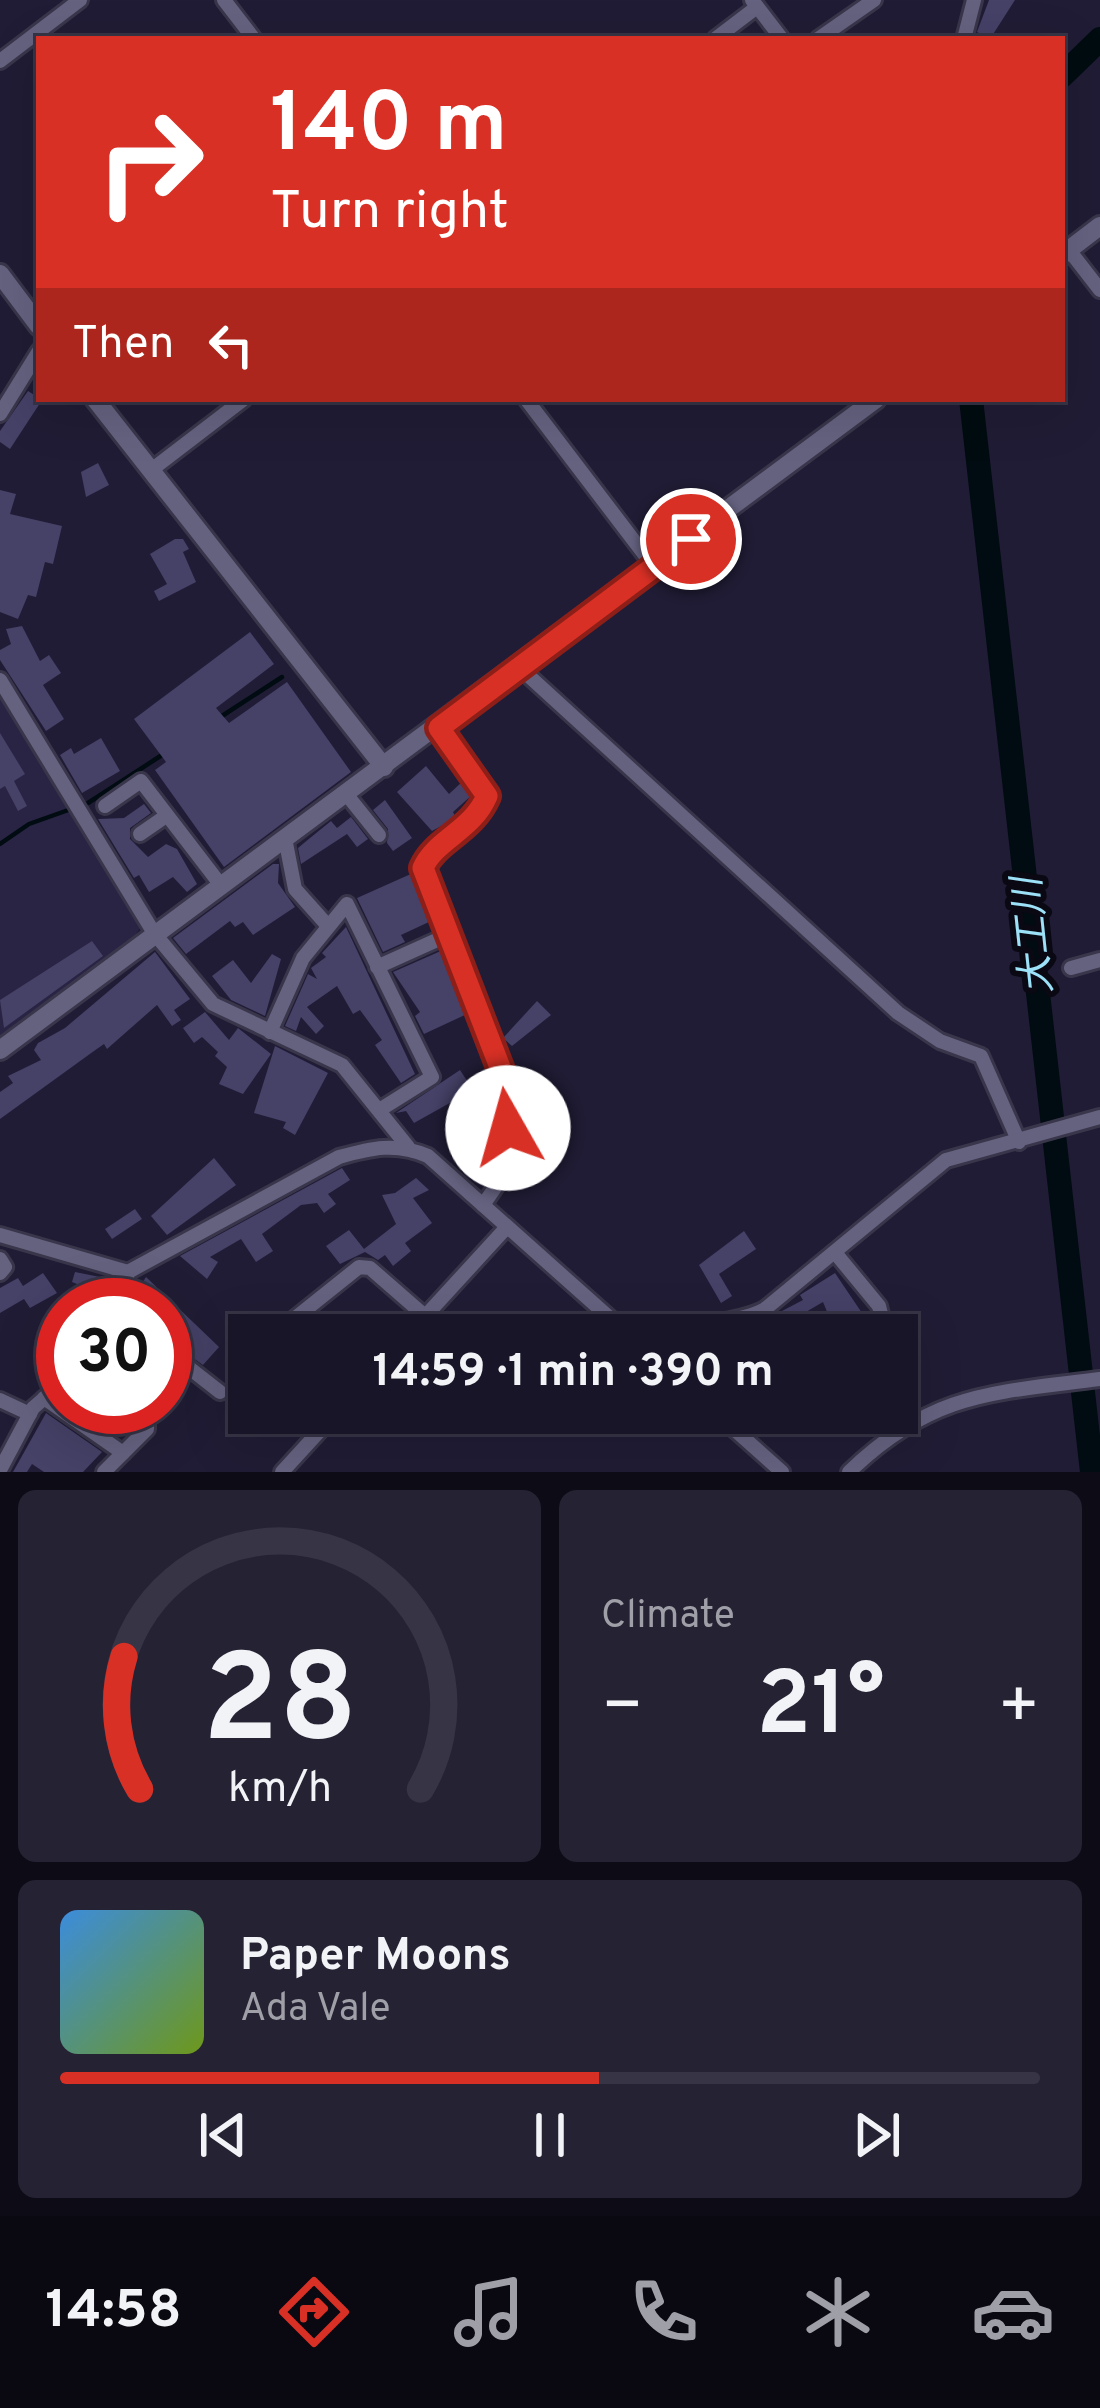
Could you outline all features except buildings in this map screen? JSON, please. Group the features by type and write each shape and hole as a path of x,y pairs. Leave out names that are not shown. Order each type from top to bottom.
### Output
{"street":[{"path":"0,61 80,0"},
{"path":"224,0 252,36"},
{"path":"822,36 874,0"},
{"path":"965,36 974,0"},
{"path":"719,36 755,3 780,36"},
{"path":"1100,226 1065,252 1100,290"},
{"path":"0,274 36,322"},
{"path":"0,414 36,355"},
{"path":"96,402 384,767"},
{"path":"149,471 240,402"},
{"path":"528,402 654,567"},
{"path":"0,1050 872,402"},
{"path":"519,667 898,1013 940,1041 981,1056 1019,1142"},
{"path":"0,680 154,933 212,1004 342,1065 408,1147"},
{"path":"439,728 487,796 469,827 424,863 508,1088 508,1169 483,1205"},
{"path":"105,806 141,781 220,884"},
{"path":"347,795 379,835"},
{"path":"140,834 166,816"},
{"path":"285,838 295,889 328,926"},
{"path":"270,1032 303,958 347,904 432,1077 381,1109"},
{"path":"376,967 448,935"},
{"path":"1072,968 1100,959"},
{"path":"754,1314 836,1255 946,1160 1100,1118"},
{"path":"0,1235 128,1272 339,1157 374,1147 408,1147 428,1156 605,1314"},
{"path":"427,1314 507,1226"},
{"path":"836,1255 881,1314"},
{"path":"0,1259 4,1267 0,1273"},
{"path":"300,1314 359,1267 370,1268 423,1314"},
{"path":"127,1278 128,1272"},
{"path":"192,1370 220,1392"},
{"path":"918,1420 960,1399 1100,1379"},
{"path":"2,1403 30,1414"},
{"path":"0,1470 36,1407"},
{"path":"95,1434 123,1454"},
{"path":"104,1472 142,1434"},
{"path":"282,1472 317,1434"},
{"path":"739,1434 782,1472"},
{"path":"849,1472 892,1434"}],"shaded area":[{"path":"0,693 141,926 134,937 0,1035"}],"waterway":[{"name":"大工川","path":"1065,73 1100,39"},
{"name":"大工川","path":"971,402 1092,1472"},
{"path":"222,716 282,677"},
{"path":"0,844 29,824 88,803 162,755"}],"route":[{"path":"508,1128 508,1088 423,868 428,857 469,827 487,796 439,728 691,539"}]}
